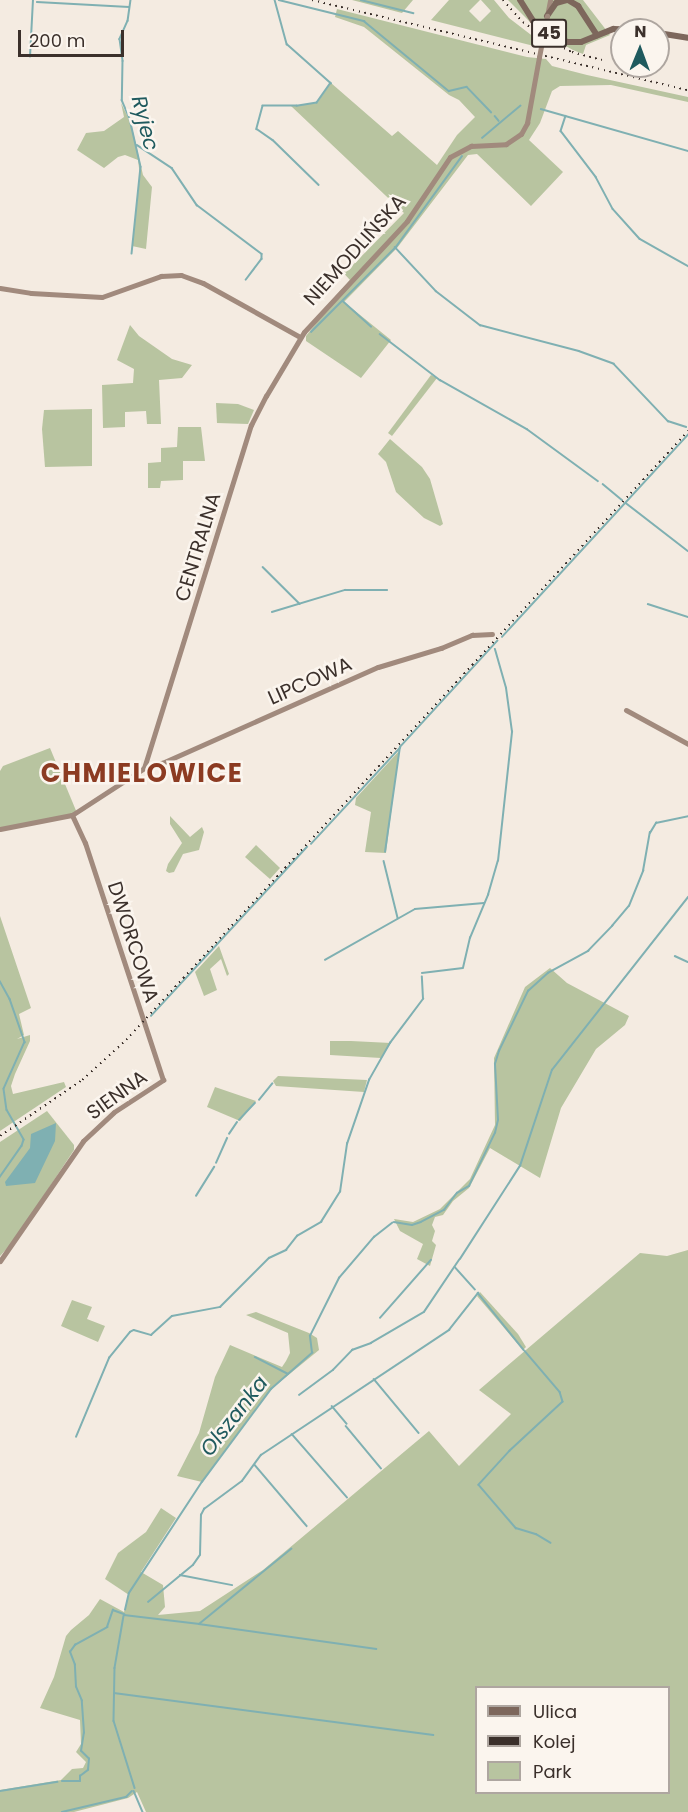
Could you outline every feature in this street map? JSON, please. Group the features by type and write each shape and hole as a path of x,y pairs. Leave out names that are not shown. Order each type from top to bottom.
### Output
{"main road":[{"name":"45","path":"520,0 530,18 557,39 575,42 610,30"},
{"name":"45","path":"568,0 578,6 593,28 594,36"},
{"path":"547,16 556,3 568,0"},
{"path":"584,15 594,36"},
{"path":"593,28 606,31"},
{"path":"670,35 688,38"}],"street":[{"name":"NIEMODLIŃSKA","path":"298,340 407,221 450,157 468,146 502,145 519,136 527,123 549,0"},
{"path":"0,288 31,293 102,297 160,276 181,275 203,283 298,340"},
{"name":"CENTRALNA","path":"144,768 251,425 298,340"},
{"name":"LIPCOWA","path":"72,815 134,777 144,768 162,763 378,668 472,635 492,634"},
{"path":"626,710 688,744"},
{"path":"0,829 72,815"},
{"name":"DWORCOWA","path":"72,815 85,843 163,1080"},
{"name":"SIENNA","path":"0,1261 67,1162 90,1133 114,1112 163,1080"}],"green space":[{"path":"352,0 413,0 402,13"},
{"path":"449,0 480,0 469,11 480,22 491,11 481,0 494,0 509,18 539,41 538,47 431,20"},
{"path":"508,0 583,0 610,35 586,45 583,54 540,32"},
{"path":"337,9 527,57 546,59 552,66 587,75 688,97 688,102 611,85 560,86 552,91 540,123 529,140 563,172 531,206 477,154 468,155 397,248 344,302 391,340 361,378 306,341 306,336 321,317 324,309 350,280 338,267 346,272 404,213 291,106 317,103 331,83 392,136 398,131 437,165 457,135 475,117 459,100 449,95 364,27 335,17"},
{"path":"121,103 131,123 143,175 152,187 146,249 132,246 140,176 138,160 125,155 118,157 104,168 77,150 86,133 104,131 124,117"},
{"path":"130,325 139,336 172,359 192,365 182,378 159,380 161,424 147,424 146,411 125,412 125,427 103,428 102,385 133,383 134,369 117,360"},
{"path":"431,375 437,378 392,436 388,433"},
{"path":"216,403 238,404 254,410 248,424 217,423"},
{"path":"92,409 92,466 45,467 42,429 44,410"},
{"path":"178,427 201,427 205,461 183,461 183,480 161,481 160,488 148,488 148,463 161,462 161,448 177,447"},
{"path":"390,439 422,467 430,479 443,524 440,526 424,518 396,492 386,462 378,454"},
{"path":"50,748 77,813 0,829 0,771 3,766"},
{"path":"399,751 386,853 365,852 371,812 355,805 356,798"},
{"path":"170,816 190,837 202,827 204,832 199,850 183,854 174,872 169,873 166,871 168,864 182,843 170,824"},
{"path":"256,845 280,868 270,879 245,857"},
{"path":"0,916 31,1008 19,1014 24,1035 17,1039 30,1035 30,1041 11,1086 13,1094 64,1082 66,1087 0,1131"},
{"path":"219,946 229,974 227,976 221,959 210,969 217,990 204,996 195,972"},
{"path":"550,968 567,983 629,1016 625,1025 596,1049 561,1108 540,1178 490,1148 469,1188 453,1201 443,1215 435,1217 432,1225 435,1231 432,1241 436,1245 430,1266 417,1259 423,1244 400,1231 394,1219 413,1222 440,1209 470,1179 495,1125 494,1058 525,987"},
{"path":"330,1041 391,1043 381,1058 330,1055"},
{"path":"278,1076 367,1080 364,1092 276,1086 273,1081"},
{"path":"215,1087 256,1101 240,1121 207,1107"},
{"path":"47,1111 74,1145 74,1150 13,1242 0,1256 0,1142"},
{"path":"688,1250 688,1812 146,1812 137,1792 128,1798 74,1812 0,1812 0,1790 61,1780 72,1769 83,1768 86,1762 76,1752 81,1744 80,1720 40,1708 54,1677 66,1636 71,1630 89,1615 100,1599 124,1612 129,1595 105,1579 118,1553 146,1532 161,1508 176,1518 141,1572 163,1585 165,1607 158,1615 200,1611 263,1570 429,1431 459,1466 511,1414 479,1390 640,1253 667,1256"},
{"path":"480,1292 518,1334 526,1347 523,1350 477,1296"},
{"path":"72,1300 92,1307 87,1319 105,1326 98,1342 61,1326"},
{"path":"256,1312 309,1333 317,1338 319,1350 270,1390 202,1482 177,1476 199,1433 215,1377 230,1345 282,1367 290,1353 288,1333 246,1315"}],"water":[{"path":"56,1123 55,1141 35,1183 6,1186 5,1182 30,1148 31,1134"}],"waterway":[{"path":"30,57 33,0"},
{"name":"Ryjec","path":"131,0 128,21 120,39 123,61 122,100 130,119 141,167 132,254"},
{"path":"275,0 287,44 331,83 317,103 297,106 263,106 257,129 273,140 319,185"},
{"path":"279,0 364,21 449,91 467,87 491,112"},
{"path":"361,0 413,13"},
{"path":"37,2 129,7"},
{"path":"482,138 520,106"},
{"path":"541,109 688,151"},
{"path":"495,116 499,121"},
{"path":"566,116 561,131 596,177 613,209 640,239 688,266"},
{"path":"137,145 172,168 197,205 262,254 262,259 246,280"},
{"path":"311,332 396,247 462,156"},
{"path":"395,247 436,291 480,325 579,351 614,364 668,421 686,427"},
{"path":"343,301 371,326"},
{"path":"380,334 440,380 527,429 598,481"},
{"path":"502,637 688,435"},
{"path":"603,484 622,500"},
{"path":"626,503 688,551"},
{"path":"263,567 300,604"},
{"path":"272,612 345,590 387,590"},
{"path":"648,604 688,617"},
{"path":"385,852 400,747 497,641"},
{"path":"422,973 463,968 470,938 488,895 498,861 512,732 506,688 495,650"},
{"path":"311,844 400,748"},
{"name":"Olszanka","path":"394,1222 412,1225 421,1222 444,1210 457,1193 469,1186 495,1133 498,1120 495,1064 528,991 548,973 588,951 629,906 643,871 650,833 656,823 688,816"},
{"path":"151,1016 307,847"},
{"path":"384,861 398,918"},
{"path":"460,1259 520,1166 552,1070 688,897"},
{"path":"325,960 415,909 484,903"},
{"path":"675,956 688,962"},
{"path":"76,1437 109,1358 130,1332 134,1330 151,1335 172,1316 220,1307 269,1258 286,1250 297,1236 321,1222 340,1192 347,1144 369,1080 390,1043 423,999 422,977"},
{"path":"0,981 10,999 25,1042 4,1089 7,1110 24,1140 0,1177"},
{"path":"259,1100 272,1084"},
{"path":"239,1120 255,1103"},
{"path":"229,1134 237,1122"},
{"path":"216,1163 227,1138"},
{"path":"196,1196 214,1167"},
{"name":"Olszanka","path":"125,1610 129,1593 202,1482 271,1389 312,1353 310,1336 339,1278 374,1237 392,1223"},
{"path":"380,1318 431,1260"},
{"path":"299,1395 333,1370 352,1350 371,1343 424,1312 459,1260"},
{"path":"455,1267 475,1289"},
{"path":"478,1293 524,1350"},
{"path":"148,1602 193,1565 200,1555 201,1515 204,1509 242,1481 261,1455 449,1330 478,1293"},
{"path":"525,1351 560,1392 563,1402 510,1451 479,1485 516,1528 536,1534 551,1543"},
{"path":"255,1357 288,1374"},
{"path":"374,1379 419,1433"},
{"path":"332,1406 347,1424"},
{"path":"346,1426 381,1468"},
{"path":"292,1434 347,1497"},
{"path":"255,1465 307,1526"},
{"path":"124,1615 199,1624 291,1549"},
{"path":"180,1575 232,1585"},
{"path":"62,1781 80,1781 80,1776 88,1770 89,1759 81,1751 84,1733 82,1701 76,1687 75,1665 70,1652 75,1645 107,1627 113,1610 124,1614"},
{"name":"Olszanka","path":"124,1616 115,1668 114,1721 135,1788"},
{"path":"199,1624 376,1649"},
{"path":"114,1693 433,1735"},
{"path":"0,1791 57,1782"},
{"path":"62,1812 126,1797 132,1791"},
{"name":"Olszanka","path":"134,1791 143,1812"}],"railway":[{"path":"312,0 688,90"},
{"path":"503,0 523,22 548,40 572,52 602,60"},
{"path":"0,1136 82,1080 126,1040 688,431"}],"district":[{"name":"CHMIELOWICE","path":"142,774"}]}
